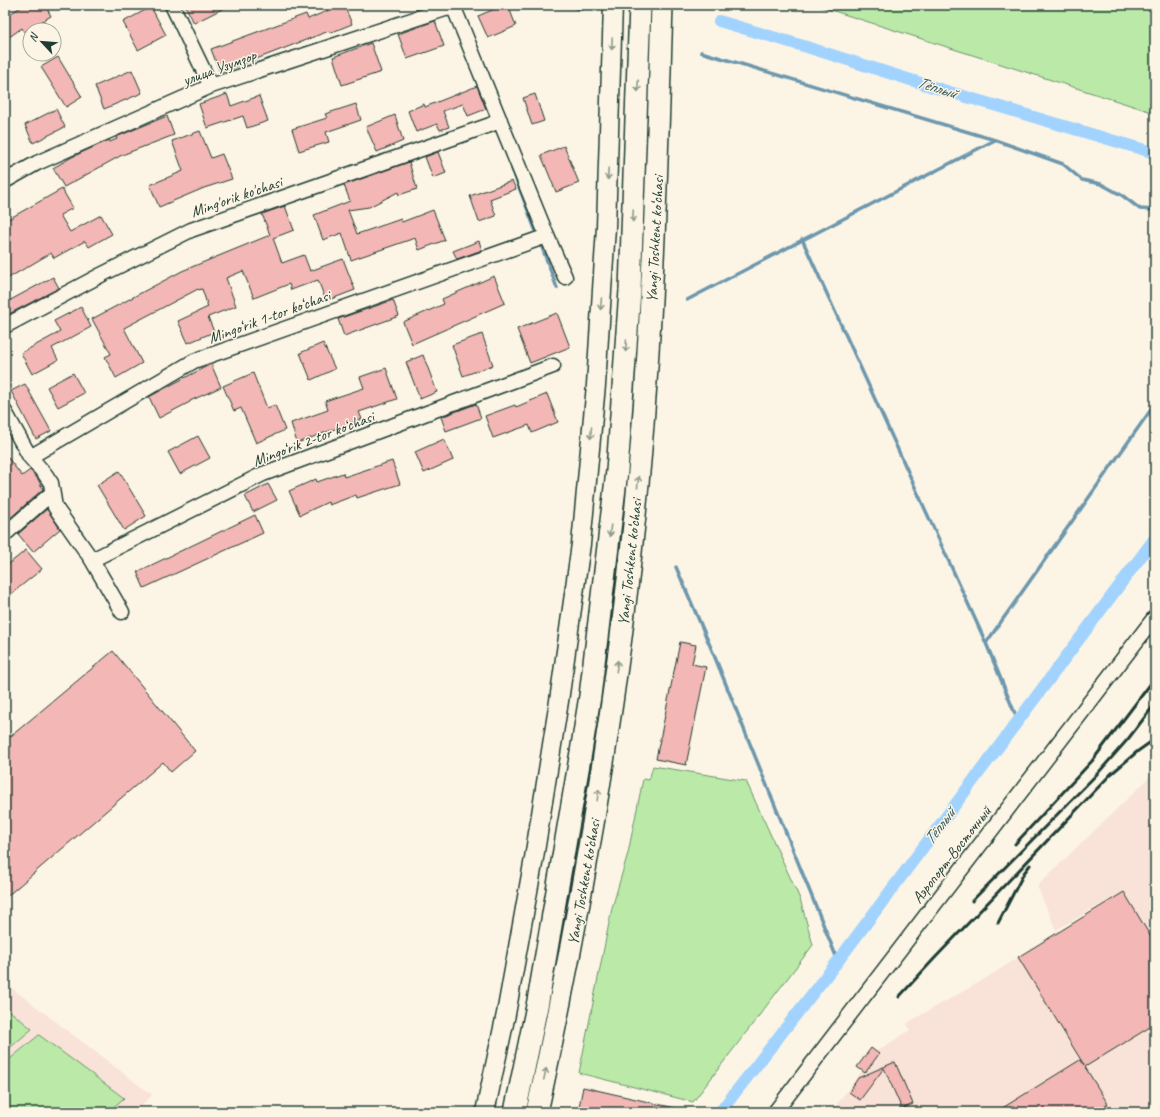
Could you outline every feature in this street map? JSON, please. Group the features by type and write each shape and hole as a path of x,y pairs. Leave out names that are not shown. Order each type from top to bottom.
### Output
{"highway":[{"name":"Yangi Toshkent ko‘chasi","path":"515,1112 538,1001 585,731 617,471 630,290 640,5"},
{"name":"Yangi Toshkent ko‘chasi","path":"537,1112 576,922 596,812 613,702 635,514 646,387 652,291 662,5"}],"main road":[{"path":"485,1112 506,1014 533,866 559,702 581,544 596,385 606,227 613,5"}],"street":[{"path":"172,5 211,86"},
{"name":"улица Узумзор","path":"5,181 37,163 211,86 449,8 495,122"},
{"path":"495,122 541,238 565,277"},
{"name":"Ming'orik ko'chasi","path":"5,326 101,275 191,230 495,122"},
{"name":"Mingo‘rik 1-tor ko‘chasi","path":"30,457 194,361 541,238"},
{"name":"Mingo‘rik 2-tor ko‘chasi","path":"92,560 263,474 553,366"},
{"path":"5,412 30,457 51,483 55,507 92,560 122,612"},
{"path":"5,534 52,493"},
{"name":"Аэропорт-Восточный","path":"775,1112 1155,617"}],"shaded area":[{"path":"1155,772 1155,1112 831,1112 877,1051 910,1030 907,1023 978,983 1124,891 1056,930 1037,886"},
{"path":"5,983 152,1095 135,1112 5,1112"}],"green space":[{"path":"815,5 1155,5 1155,113"},
{"path":"653,766 746,781 800,899 813,945 693,1102 579,1073 612,908 628,853 643,779 649,780"},
{"path":"5,1007 32,1029 5,1052"},
{"path":"39,1035 124,1098 108,1112 5,1112 5,1063"}],"building":[{"path":"24,5 45,5 51,16 41,22 22,22 22,28 5,40 5,17"},
{"path":"185,5 230,5 194,23"},
{"path":"344,5 352,24 330,33 329,31 220,73 211,49 306,14 308,19"},
{"path":"504,5 508,5 516,26 488,38 478,16"},
{"path":"151,7 166,35 138,50 123,22"},
{"path":"435,21 444,46 407,59 398,34"},
{"path":"371,43 381,72 342,85 333,57"},
{"path":"50,62 61,62 82,97 66,107 41,67"},
{"path":"132,70 142,93 104,109 95,86"},
{"path":"477,86 486,109 468,116 463,104 443,111 449,127 440,130 437,124 416,132 408,111 424,104 425,107"},
{"path":"227,94 231,106 259,96 268,121 247,128 243,116 207,128 199,104"},
{"path":"535,94 544,121 532,125 523,98"},
{"path":"356,104 361,120 326,132 329,142 299,151 292,129 327,118 325,114"},
{"path":"56,109 65,127 33,143 25,125"},
{"path":"395,115 403,141 377,152 366,127"},
{"path":"167,116 174,135 122,155 64,187 53,168 72,157 109,140 110,142 117,139 116,137"},
{"path":"200,131 211,158 222,154 232,179 204,188 159,207 150,185 183,171 172,141"},
{"path":"564,146 579,183 556,192 541,155"},
{"path":"438,152 446,173 433,178 425,157"},
{"path":"409,162 417,189 399,195 398,192 369,207 348,210 357,234 401,219 402,222 433,210 445,240 419,250 415,238 351,260 342,233 323,240 314,215 350,201 344,185"},
{"path":"512,181 516,189 490,199 496,216 479,222 470,196"},
{"path":"62,189 73,208 60,215 70,232 101,215 112,234 89,247 85,241 54,258 51,253 5,280 5,221"},
{"path":"285,206 294,230 273,238 282,263 304,255 310,271 343,259 355,290 326,301 318,280 291,290 289,284 254,298 243,271 226,278 236,306 208,317 214,332 188,343 178,321 208,307 202,289 198,289 124,328 142,363 116,378 105,357 111,354 92,319 182,271 270,235 262,214"},
{"path":"479,241 482,250 457,259 453,251"},
{"path":"494,276 505,303 412,344 403,322 444,304 442,299"},
{"path":"53,277 59,288 5,316 5,303"},
{"path":"393,300 399,316 344,336 338,319"},
{"path":"81,307 91,327 52,348 58,360 32,374 21,353 60,332 54,321"},
{"path":"557,313 570,347 530,363 517,329"},
{"path":"482,334 493,365 463,376 452,345"},
{"path":"323,343 335,369 311,380 300,353"},
{"path":"423,355 437,392 420,399 406,362"},
{"path":"211,364 221,387 190,401 159,418 149,397"},
{"path":"386,368 397,399 359,412 362,419 297,443 291,423 328,410 325,401 364,388 360,377"},
{"path":"73,373 84,393 58,407 47,387"},
{"path":"253,373 267,408 275,405 285,430 256,443 241,408 234,411 223,386"},
{"path":"25,384 51,431 36,439 11,391"},
{"path":"547,394 558,422 532,433 529,425 493,438 485,416 515,405 516,407"},
{"path":"476,404 481,418 446,431 441,417"},
{"path":"198,436 210,458 180,474 168,452"},
{"path":"444,439 453,460 424,473 415,452"},
{"path":"5,454 22,476 30,470 38,479 43,489 7,521 5,518"},
{"path":"392,461 400,484 357,498 356,495 329,505 328,502 300,515 289,491 316,479 317,482 343,473 344,477"},
{"path":"119,471 146,516 124,530 97,485"},
{"path":"268,484 277,500 253,512 245,496"},
{"path":"47,509 60,529 33,552 18,534"},
{"path":"255,515 263,533 144,588 137,572"},
{"path":"26,550 42,569 5,599 5,567"},
{"path":"680,642 696,645 692,664 706,667 686,765 656,759"},
{"path":"113,651 195,751 171,772 163,762 5,898 5,741"},
{"path":"1124,892 1155,944 1155,1024 1085,1067 1108,1104 1096,1112 996,1112 1080,1060 1084,1065 1018,957"},
{"path":"871,1048 879,1054 865,1073 857,1067"},
{"path":"895,1062 913,1104 902,1109 884,1068 860,1100 849,1092 858,1078"},
{"path":"583,1087 675,1108 675,1112 578,1112"}],"waterway":[{"path":"568,5 581,9"},
{"name":"Тёплый","path":"719,21 1155,153"},
{"path":"701,52 995,140 1063,164 1082,180 1101,184 1123,196 1140,209 1155,210"},
{"path":"687,300 995,140"},
{"path":"512,169 538,237"},
{"path":"802,239 986,643 1018,721"},
{"path":"540,242 557,288"},
{"path":"986,643 1155,404"},
{"name":"Тёплый","path":"720,1112 838,961 1155,538"},
{"path":"676,567 714,655 838,961"}],"railway":[{"path":"1015,844 1092,761 1155,678"},
{"path":"972,901 1099,772 1128,739 1155,704"},
{"path":"899,997 1111,774 1155,739"},
{"path":"998,923 1024,873 1030,865"}]}
